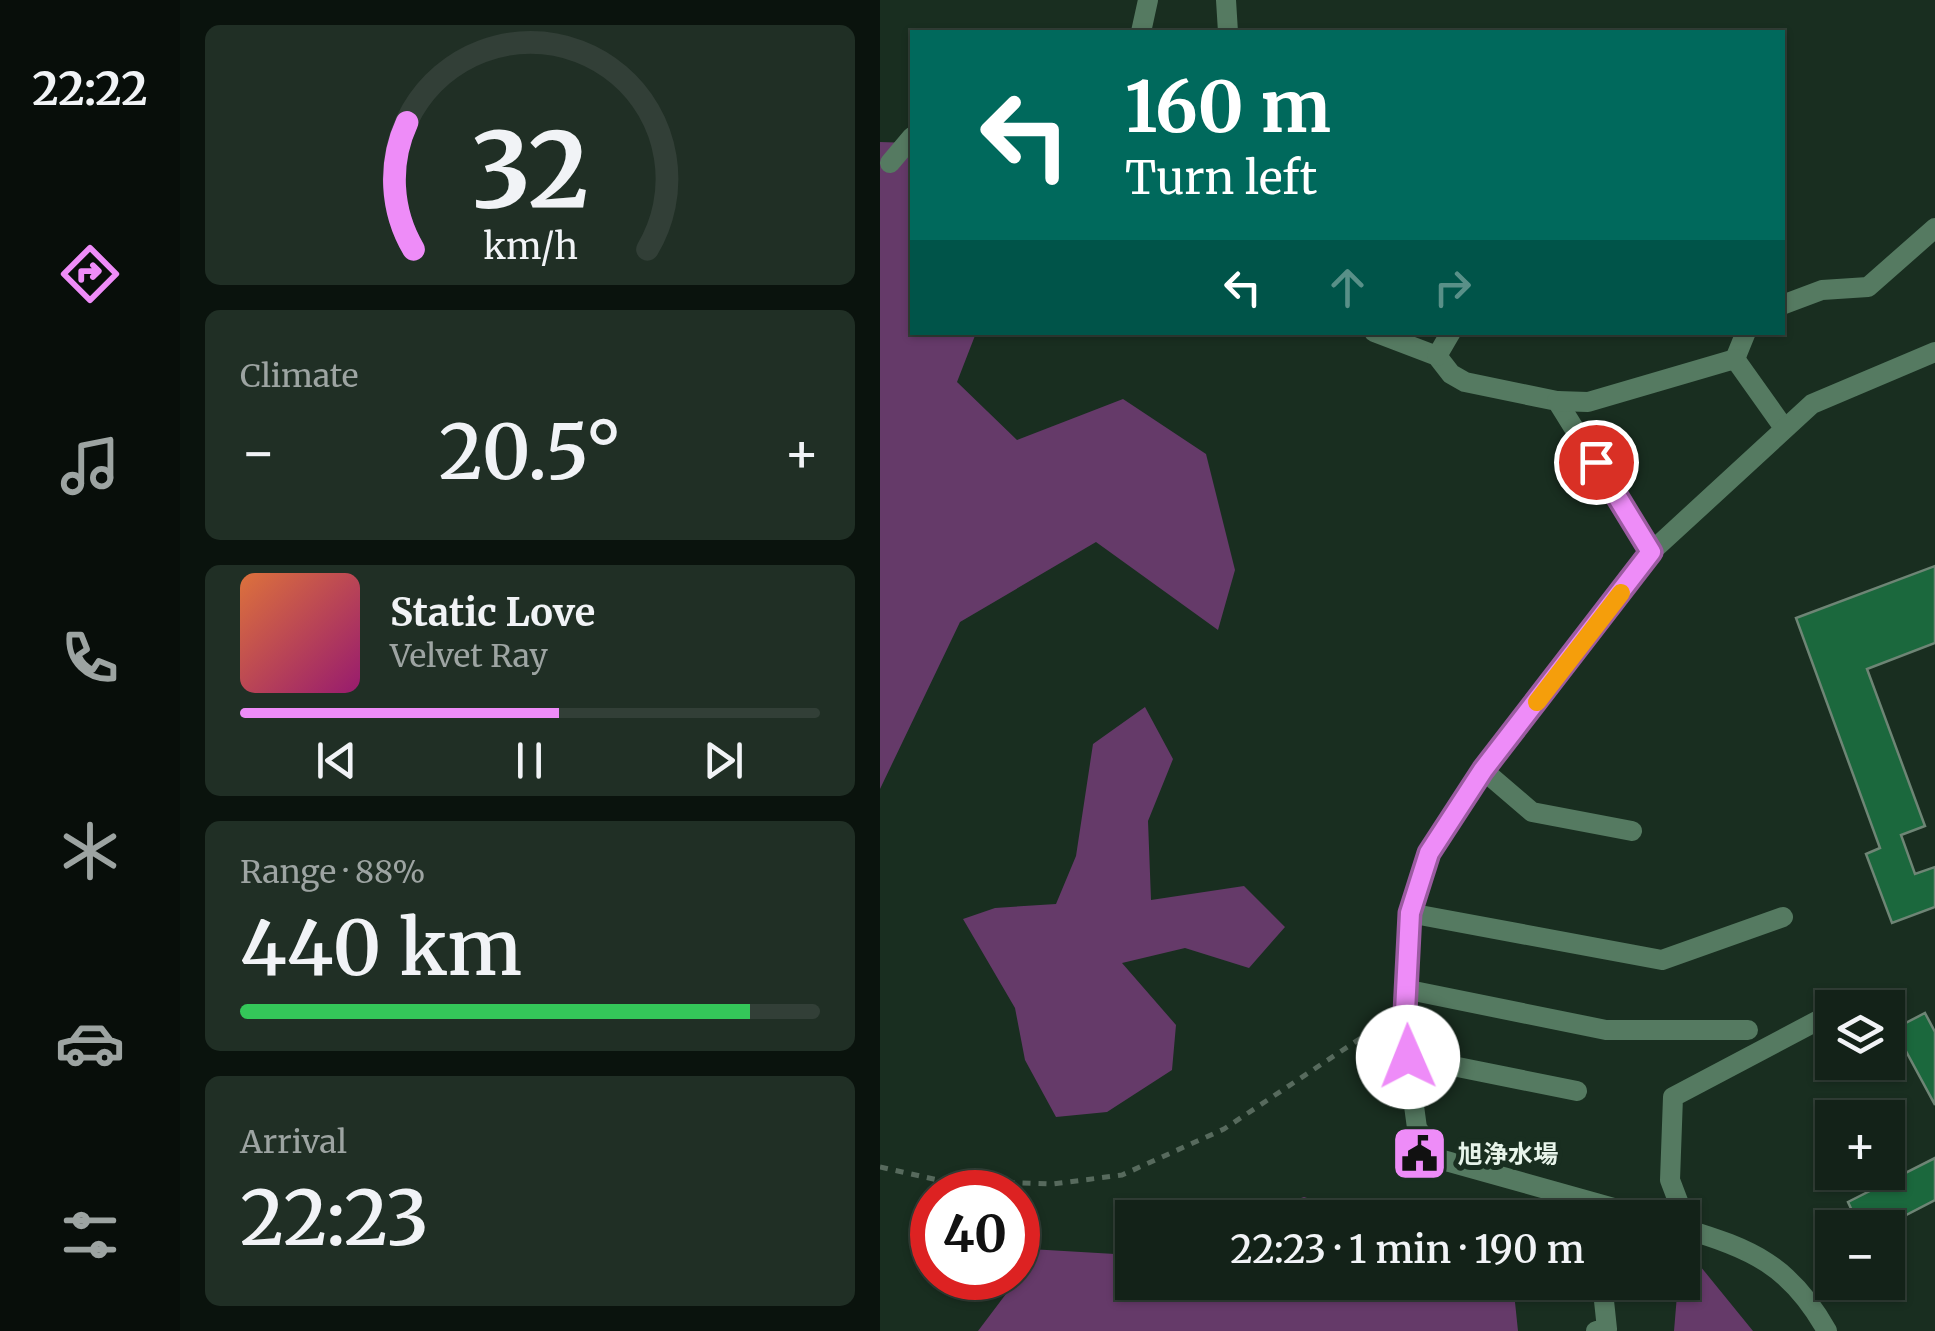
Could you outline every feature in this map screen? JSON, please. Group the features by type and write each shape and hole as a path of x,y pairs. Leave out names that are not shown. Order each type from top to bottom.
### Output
{"street":[{"path":"1141,30 1148,0"},
{"path":"1226,0 1228,30"},
{"path":"890,163 910,139"},
{"path":"1785,304 1822,290 1868,287 1935,228"},
{"path":"1382,335 1437,356 1465,382 1557,401 1588,402 1735,359"},
{"path":"1437,356 1450,335"},
{"path":"1735,359 1745,335"},
{"path":"1565,1200 1439,1159 1417,1128 1404,1032 1410,913 1429,853 1483,770 1651,552 1812,404 1935,352"},
{"path":"1735,359 1784,428"},
{"path":"1557,401 1651,552"},
{"path":"1483,770 1532,812 1632,830"},
{"path":"1410,913 1662,960 1783,917"},
{"path":"1408,998 1606,1030 1748,1030"},
{"path":"1677,1200 1670,1180 1673,1096 1815,1022"},
{"path":"1408,1057 1577,1091"},
{"path":"1700,1233 1739,1246 1779,1267 1810,1301 1827,1331"},
{"path":"1596,1331 1607,1329 1604,1300"}],"path":[{"path":"880,1166 938,1180 1054,1184 1122,1175 1224,1129 1408,998"}],"shaded area":[{"path":"880,142 910,143 910,335 975,335 957,382 1017,440 1123,399 1206,454 1235,570 1218,630 1096,542 960,622 880,789"},
{"path":"1145,707 1173,759 1148,821 1151,900 1244,886 1285,927 1249,968 1185,948 1122,963 1176,1025 1172,1070 1107,1112 1056,1117 1025,1060 1015,1008 963,919 995,908 1056,904 1076,856 1093,744"},
{"path":"1040,1250 1115,1254 1115,1300 1515,1300 1518,1331 978,1331 1001,1300 1040,1300"},
{"path":"1700,1266 1753,1331 1674,1331 1677,1300 1700,1300"}],"building":[{"path":"1935,566 1935,643 1867,669 1925,826 1901,835 1915,874 1935,867 1935,907 1892,923 1866,854 1880,848 1796,618"},
{"path":"1925,1013 1935,1032 1935,1105 1905,1049 1905,1023"},
{"path":"1935,1158 1935,1200 1905,1216 1905,1210 1852,1210 1848,1202 1872,1190 1905,1190 1905,1173"}],"slow traffic":[{"path":"1537,702 1621,593"}],"place":[{"name":"旭浄水場","path":"1419,1154"}],"route":[{"path":"1408,1057 1404,1032 1410,913 1429,853 1483,770 1651,552 1596,462"}]}
